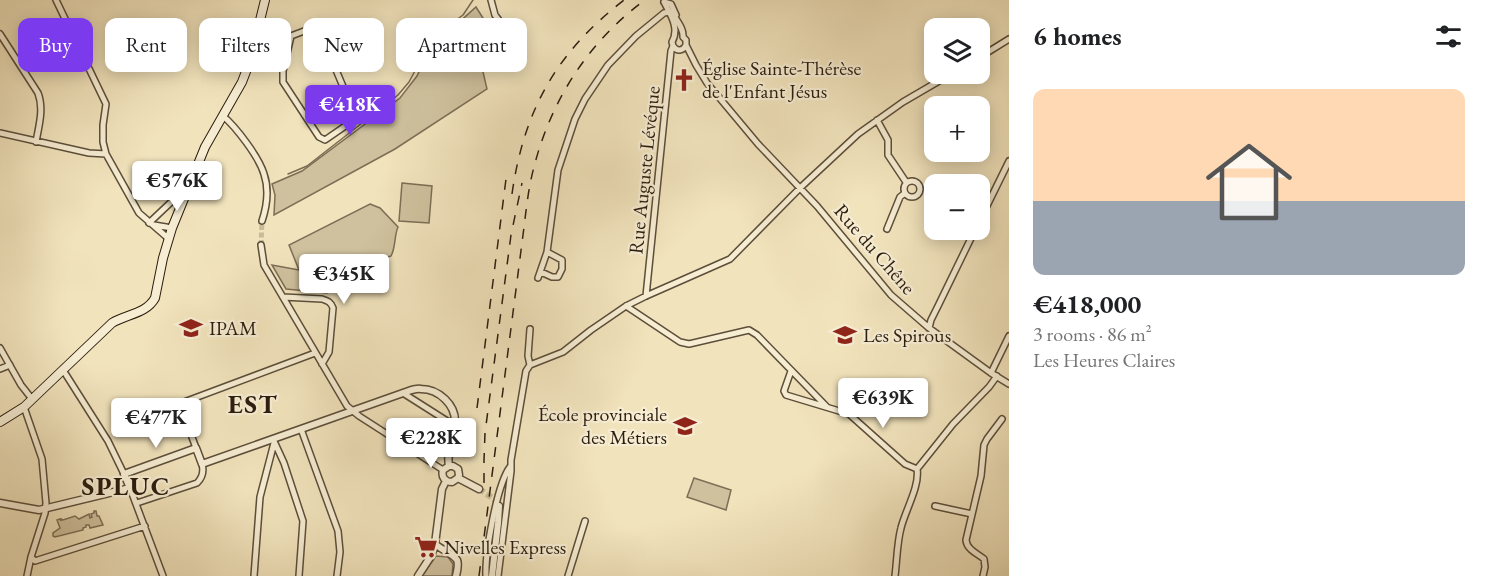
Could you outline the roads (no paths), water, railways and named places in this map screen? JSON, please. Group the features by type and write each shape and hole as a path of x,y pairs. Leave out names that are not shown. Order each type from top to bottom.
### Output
{"main road":[{"path":"260,18 265,0"},
{"path":"0,422 24,407 112,323 143,311 152,304 172,228 189,185 205,147 246,72"}],"street":[{"path":"56,0 106,104 103,134 106,154 140,213 169,239"},
{"path":"491,0 497,18"},
{"path":"666,1 671,4 686,40 685,47 681,50 676,50 673,46 674,22 666,1"},
{"path":"538,278 547,252 558,170 575,119 585,99 601,73 629,43 664,13 672,12 679,24"},
{"path":"312,28 320,32 355,115 354,120 325,140 320,137 283,82 283,71 291,36 312,28"},
{"path":"0,34 38,93 41,113 36,142"},
{"path":"675,37 683,37"},
{"path":"990,51 1009,39"},
{"name":"Rue du Chêne","path":"686,45 707,83 758,144 830,221 891,295 929,328 1009,384"},
{"name":"Rue Auguste Lévéque","path":"646,296 673,46"},
{"path":"498,576 510,466 526,371 530,365 563,352 626,306 730,259 800,188 858,134 935,84"},
{"path":"223,116 252,151 264,174 267,197 262,220"},
{"path":"877,120 888,140 888,155 906,182"},
{"path":"0,133 89,153 106,154"},
{"path":"990,199 1009,160"},
{"path":"911,180 917,182 920,191 917,196 909,197 905,193 906,182 911,180"},
{"path":"151,224 189,185"},
{"path":"887,229 900,197 905,193"},
{"path":"151,224 172,228"},
{"path":"929,328 970,240"},
{"path":"261,245 264,265 346,406 443,470"},
{"path":"541,272 558,277 562,269 562,260 547,252"},
{"path":"283,297 322,299 331,304 333,308 329,352 322,364"},
{"path":"626,306 680,342 689,344 749,330 757,335 827,407"},
{"path":"530,329 528,356 530,365"},
{"path":"895,576 901,529 918,475 917,469 953,424 989,387 1009,336"},
{"path":"0,348 21,385 33,399"},
{"path":"136,503 197,483 201,479 202,464 182,410 184,402 315,353"},
{"path":"0,369 10,365"},
{"path":"63,370 108,441 130,488 163,576"},
{"path":"791,371 784,391 786,395 849,414 905,464 917,469"},
{"path":"202,464 422,388 439,394 452,408 455,426 448,458 449,465"},
{"path":"403,393 455,426"},
{"path":"24,407 42,459 46,508 27,576"},
{"path":"983,576 984,559 971,550 966,543 981,477 984,445 1002,419"},
{"path":"301,429 338,531 340,552 337,576"},
{"path":"254,576 260,497 274,441"},
{"path":"274,441 284,463 303,521 299,576"},
{"path":"124,474 196,448"},
{"path":"443,470 449,465"},
{"path":"449,465 458,469 458,478"},
{"path":"486,576 490,532 506,472 510,466"},
{"path":"443,470 446,480 452,482 458,478"},
{"path":"458,478 479,489"},
{"path":"418,576 431,556 435,544 442,489 446,480"},
{"path":"0,503 39,510 130,488"},
{"path":"500,494 508,493"},
{"path":"492,576 499,506"},
{"path":"935,506 972,514"},
{"path":"568,576 585,521"},
{"path":"31,557 35,561 145,526"},
{"path":"435,544 457,559 456,576"},
{"path":"431,556 441,550"}],"waterway":[{"path":"288,174 307,166 398,95 409,82 424,54 441,31 463,15 473,0"}],"tunnel":[{"path":"261,245 262,221"},
{"path":"479,489 499,505"}],"railway":[{"path":"512,194 525,135 547,85 580,40 624,0"},
{"path":"479,576 526,209 541,142 562,96 590,53 606,34 645,0"},
{"path":"477,408 506,179"},
{"path":"484,483 485,433 511,235 522,183"}],"place":[{"name":"Église Sainte-Thérèse de l'Enfant Jésus","path":"684,80"},
{"name":"IPAM","path":"191,328"},
{"name":"Les Spirous","path":"845,335"},
{"name":"École provinciale des Métiers","path":"685,426"},
{"name":"Nivelles Express","path":"426,547"}],"district":[{"name":"EST","path":"253,404"},
{"name":"SPLUC","path":"126,486"}]}
